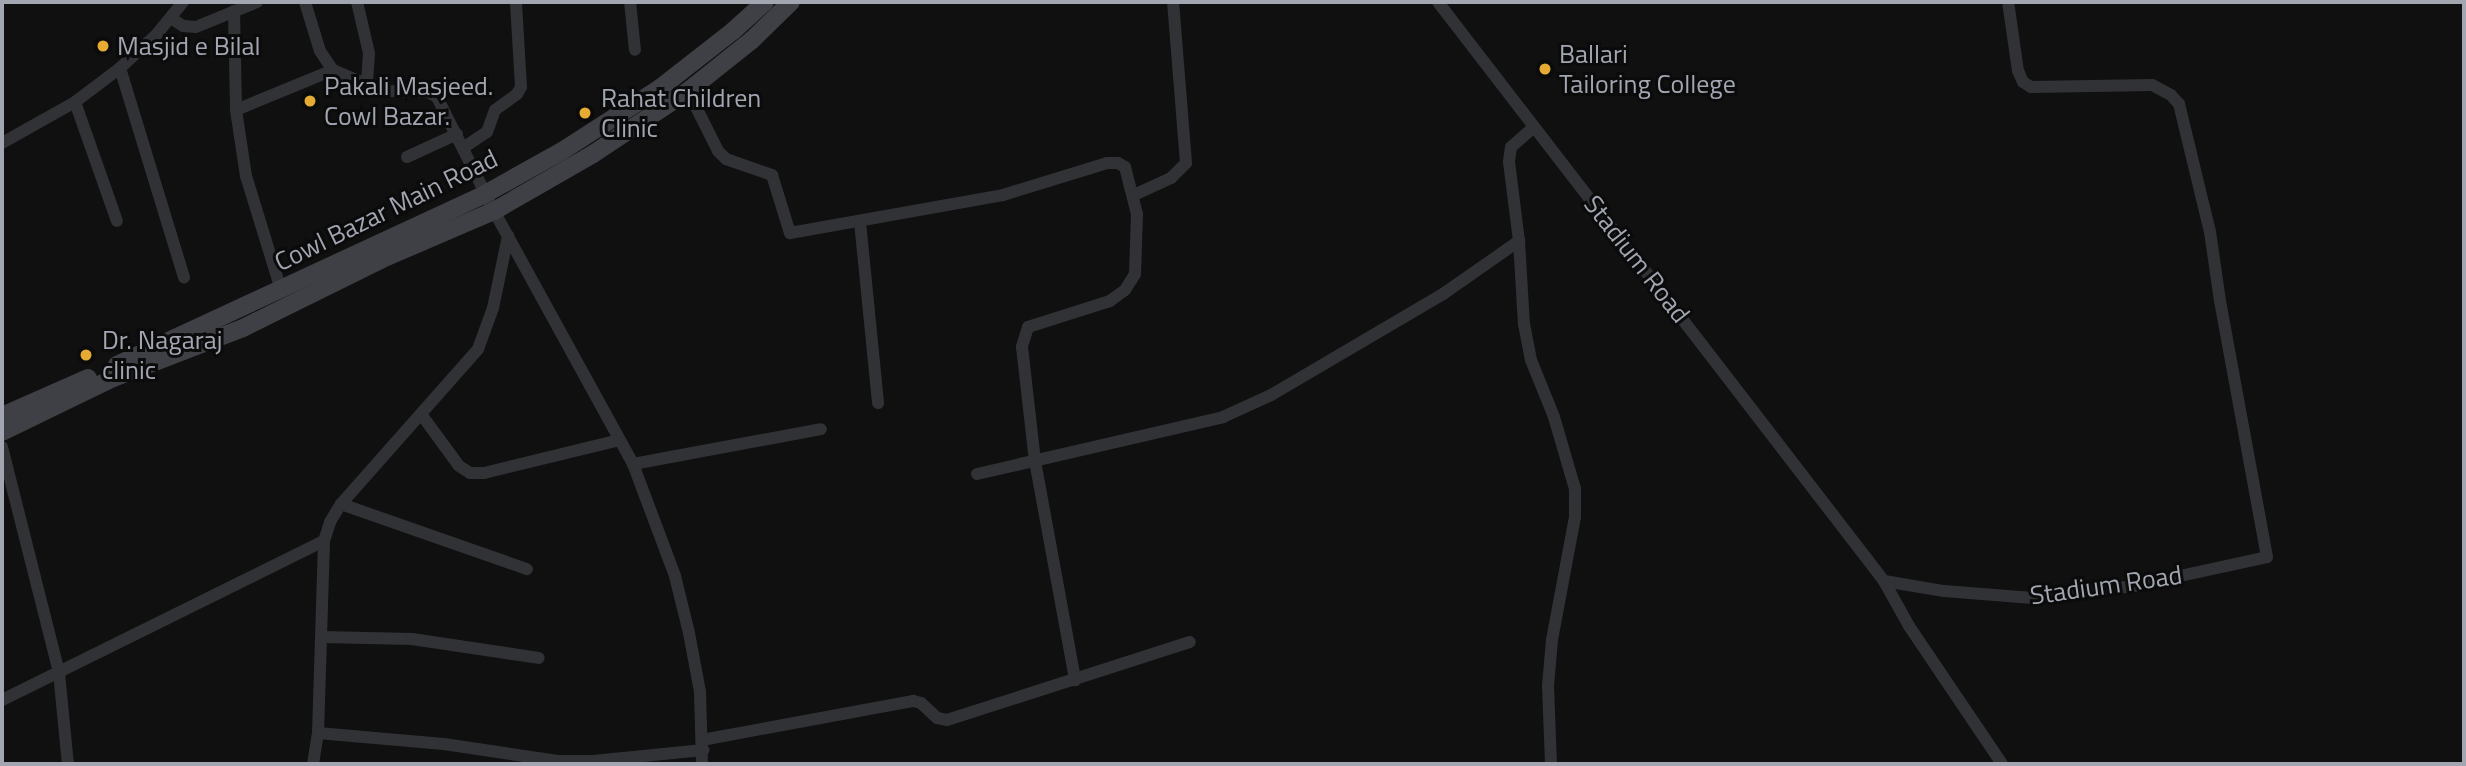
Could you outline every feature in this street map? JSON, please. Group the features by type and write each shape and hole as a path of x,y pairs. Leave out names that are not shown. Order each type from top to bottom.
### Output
{"street":[{"path":"2,143 75,102 120,68 171,18 183,2"},
{"path":"171,18 183,26 196,27 257,2"},
{"path":"305,2 320,51 333,70 367,85 400,93 428,92 437,97 494,211 633,464 675,576 700,692 702,764"},
{"path":"357,2 369,53 367,85"},
{"path":"463,148 487,132 495,110 517,94 521,87 516,2"},
{"path":"630,2 635,50"},
{"name":"Cowl Bazar Main Road","path":"2,416 287,294 485,194 623,114 731,45 765,2"},
{"path":"2,432 113,378 243,328 287,294 389,256 494,211 593,154 688,91 731,45 791,2"},
{"path":"1134,195 1171,178 1186,163 1173,2"},
{"name":"Stadium Road","path":"1438,2 1531,130 1884,581 1944,591 2033,598 2134,586 2267,557 2210,232 2179,104 2171,95 2152,85 2031,87 2024,82 2018,71 2008,2"},
{"path":"234,11 236,110 246,176 287,294"},
{"path":"120,68 184,277"},
{"path":"236,110 333,70"},
{"path":"688,91 718,151 726,159 772,175 777,185 786,228 790,233 1003,195 1107,163 1118,163 1125,167 1134,195 1137,259 1135,274 1125,290 1110,300 1028,327 1022,347 1035,461 1075,680"},
{"path":"75,102 117,221"},
{"path":"1531,130 1511,147 1509,178 1519,241 1523,314 1531,360 1554,416 1575,489 1575,517 1552,640 1548,686 1550,764"},
{"path":"407,157 457,134"},
{"path":"860,222 878,403"},
{"path":"313,764 318,733 324,541 341,503 478,349 493,308 508,236"},
{"path":"977,474 1223,417 1247,406 1443,294 1519,241"},
{"path":"421,414 459,466 470,473 484,473 620,440"},
{"path":"633,464 821,429"},
{"path":"2,447 59,673 68,764"},
{"path":"341,503 527,569"},
{"path":"2,700 324,541"},
{"path":"1884,581 1909,626 2002,764"},
{"path":"322,637 412,639 539,659"},
{"path":"318,733 444,744 558,761 593,761 702,745 913,701 921,703 937,718 947,720 1190,642"}],"place":[{"name":"Masjid e Bilal","path":"103,46"},
{"name":"Ballari Tailoring College","path":"1545,69"},
{"name":"Pakali Masjeed. Cowl Bazar.","path":"310,101"},
{"name":"Rahat Children Clinic","path":"585,113"},
{"name":"Dr. Nagaraj clinic","path":"86,355"}]}
